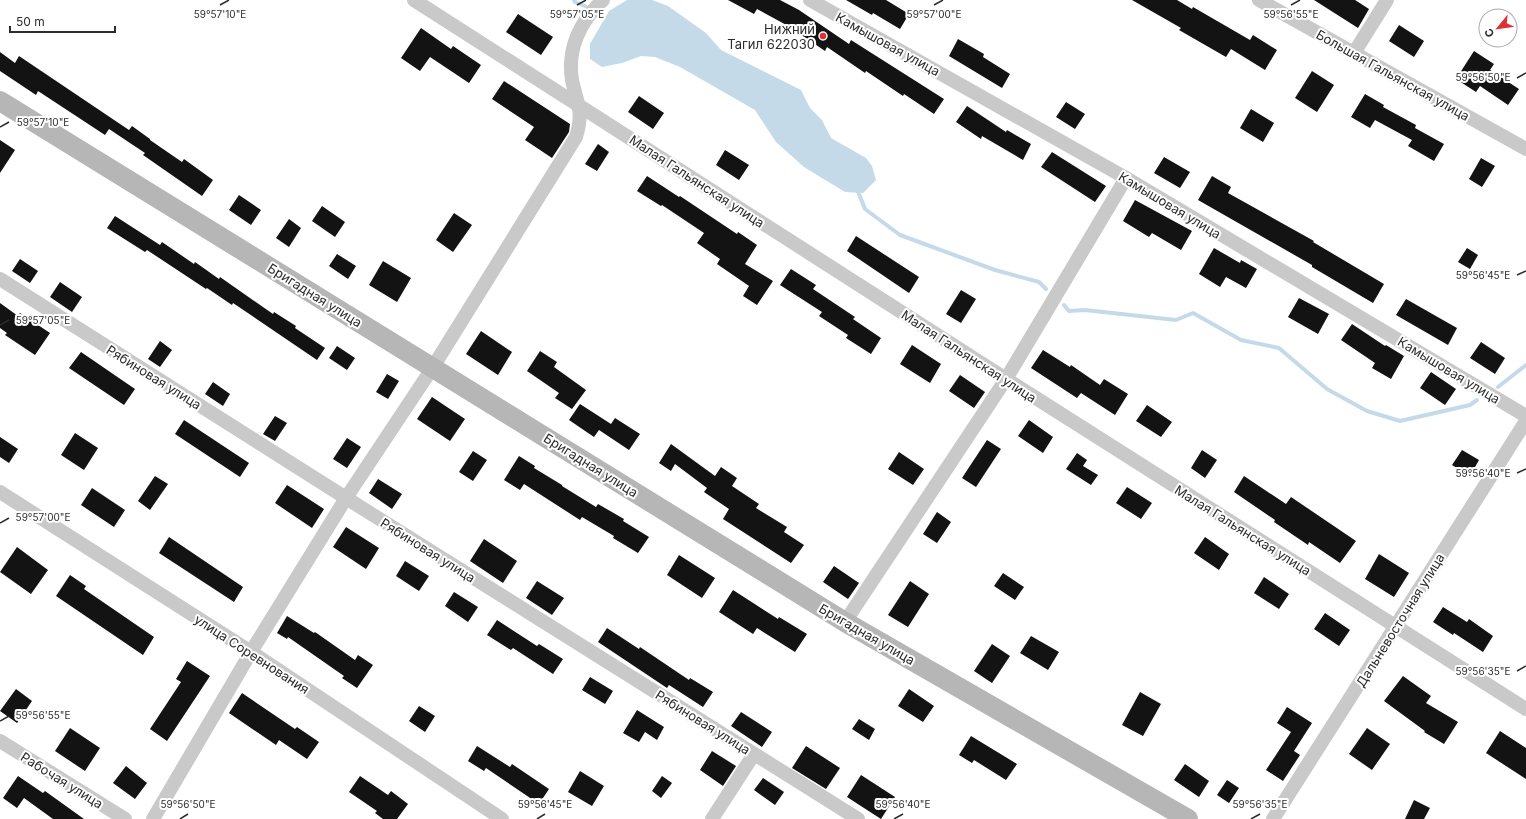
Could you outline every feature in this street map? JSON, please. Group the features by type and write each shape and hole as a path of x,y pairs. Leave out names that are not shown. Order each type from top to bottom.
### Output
{"street":[{"name":"Малая Гальянская улица","path":"414,0 1006,379 1526,709"},
{"path":"153,819 251,652 346,498 433,367 576,137 580,125 580,105 572,80 571,59 574,42 579,30 603,0"},
{"name":"Камышовая улица","path":"810,0 1126,178 1526,416"},
{"name":"Большая Гальянская улица","path":"1259,0 1526,149"},
{"path":"1354,53 1387,0"},
{"name":"Бригадная улица","path":"0,100 845,622 1188,819"},
{"path":"845,622 1006,379 1126,178"},
{"name":"Рябиновая улица","path":"0,279 858,819"},
{"name":"Дальневосточная улица","path":"1273,819 1526,421"},
{"name":"улица Соревнования","path":"0,492 251,652 502,819"},
{"name":"Рабочая улица","path":"0,741 125,819"},
{"path":"712,819 754,754"}],"water":[{"path":"627,0 652,0 668,6 706,33 721,50 801,90 810,108 822,120 831,138 866,158 872,166 876,180 863,193 845,192 804,167 776,142 755,110 680,67 655,57 641,56 622,63 602,67 590,59 590,44 609,11"}],"building":[{"path":"728,0 780,0 799,10 849,44 851,40 944,99 934,114 904,94 903,96 866,71 865,73 827,47 825,51 800,34 801,33 757,9 754,14"},
{"path":"846,0 886,0 909,14 900,29 873,13 872,15"},
{"path":"1132,0 1177,0 1192,9 1193,7 1250,40 1253,35 1277,50 1265,70 1231,49 1226,57 1179,30 1181,28"},
{"path":"1314,0 1355,0 1369,9 1358,28"},
{"path":"518,14 553,37 541,55 506,32"},
{"path":"1399,25 1424,41 1414,57 1389,41"},
{"path":"421,28 451,49 453,46 481,65 469,83 430,57 420,71 401,58"},
{"path":"958,39 984,54 983,57 1010,74 1002,88 949,56"},
{"path":"1474,51 1494,64 1490,70 1519,89 1508,105 1480,86 1476,92 1456,79"},
{"path":"0,52 15,63 19,56 129,130 132,126 182,162 184,159 213,180 202,196 143,155 145,153 109,129 105,135 38,91 36,95 0,71"},
{"path":"1312,71 1334,85 1317,112 1295,98"},
{"path":"504,81 570,124 569,132 552,158 525,140 534,127 492,99"},
{"path":"1365,94 1384,105 1383,107 1416,125 1415,128 1444,144 1434,161 1408,146 1412,140 1375,120 1370,128 1351,117"},
{"path":"639,96 664,113 653,129 628,112"},
{"path":"1066,102 1085,114 1075,129 1056,117"},
{"path":"967,106 1006,132 1007,130 1031,144 1023,160 982,136 981,139 956,122"},
{"path":"1251,109 1274,123 1263,142 1240,128"},
{"path":"0,140 15,150 0,173"},
{"path":"598,144 609,152 597,171 585,164"},
{"path":"725,150 749,165 739,180 716,165"},
{"path":"1052,152 1106,186 1095,202 1041,167"},
{"path":"1164,157 1190,172 1180,188 1154,173"},
{"path":"1481,158 1495,166 1482,187 1469,179"},
{"path":"647,176 737,234 738,232 757,245 745,264 773,281 757,305 743,296 749,286 717,264 720,259 697,243 704,233 662,205 661,206 637,191"},
{"path":"1212,176 1231,187 1228,193 1314,241 1313,242 1384,284 1373,303 1312,267 1312,265 1198,200"},
{"path":"239,195 261,210 251,225 229,210"},
{"path":"1135,200 1192,231 1181,250 1152,233 1149,237 1123,221"},
{"path":"322,206 345,222 335,237 312,221"},
{"path":"454,213 472,225 453,252 436,240"},
{"path":"115,216 160,245 162,242 194,264 195,262 219,279 220,277 273,314 274,312 296,326 295,328 325,348 317,360 233,303 232,305 147,250 145,252 107,228"},
{"path":"289,219 301,228 289,247 276,238"},
{"path":"856,236 919,277 909,293 847,251"},
{"path":"1214,248 1240,263 1241,260 1257,269 1246,288 1226,277 1220,287 1199,274"},
{"path":"1467,248 1478,255 1470,269 1458,262"},
{"path":"337,254 356,266 348,279 329,266"},
{"path":"20,259 38,271 30,283 12,271"},
{"path":"383,261 411,278 397,302 369,285"},
{"path":"791,269 816,285 813,289 855,317 853,319 881,338 871,354 846,338 848,335 819,316 822,312 780,285"},
{"path":"60,282 82,297 72,312 50,297"},
{"path":"961,290 976,299 961,323 946,314"},
{"path":"1299,298 1329,314 1318,334 1288,317"},
{"path":"1406,299 1457,328 1448,345 1396,315"},
{"path":"0,303 18,316 20,313 50,333 35,355 5,335 7,333 0,328"},
{"path":"1352,324 1385,346 1386,345 1404,356 1391,379 1372,368 1375,363 1341,340"},
{"path":"481,331 512,352 498,375 466,354"},
{"path":"160,341 172,350 160,367 148,359"},
{"path":"1481,342 1505,358 1495,374 1470,358"},
{"path":"912,345 941,364 930,383 900,364"},
{"path":"337,346 355,358 347,370 329,358"},
{"path":"1043,350 1070,367 1071,365 1100,385 1104,379 1128,394 1115,415 1081,393 1077,398 1031,368"},
{"path":"540,351 557,362 554,367 586,390 572,409 555,398 559,393 527,371"},
{"path":"81,352 135,389 124,405 69,368"},
{"path":"1431,372 1456,389 1445,405 1420,388"},
{"path":"387,374 399,381 388,399 376,392"},
{"path":"960,375 985,392 974,408 949,391"},
{"path":"213,382 230,394 223,406 205,394"},
{"path":"432,397 465,419 450,441 417,419"},
{"path":"580,404 611,424 615,418 640,434 629,450 599,430 594,437 569,420"},
{"path":"1147,405 1172,422 1161,437 1136,421"},
{"path":"275,416 287,423 275,441 263,434"},
{"path":"184,420 249,463 240,477 175,434"},
{"path":"1029,420 1053,437 1043,453 1018,436"},
{"path":"75,433 98,448 84,470 61,455"},
{"path":"0,437 18,449 9,463 0,457"},
{"path":"347,438 361,447 347,468 333,459"},
{"path":"987,440 1001,449 976,487 962,478"},
{"path":"671,444 715,476 721,467 737,478 732,486 759,504 756,508 787,527 784,532 804,545 791,563 723,519 729,509 704,492 707,488 675,464 671,471 659,463"},
{"path":"1202,450 1217,460 1205,478 1191,468"},
{"path":"1462,450 1479,460 1470,476 1452,465"},
{"path":"473,451 487,460 473,481 459,472"},
{"path":"899,452 924,469 913,485 888,469"},
{"path":"1077,453 1087,460 1083,466 1098,475 1091,485 1066,469"},
{"path":"519,456 535,466 534,468 562,486 596,507 598,504 624,519 623,521 649,537 638,553 613,538 614,536 582,517 580,520 524,484 520,490 504,480"},
{"path":"155,476 168,484 150,510 138,501"},
{"path":"1244,476 1286,504 1291,497 1356,541 1340,563 1309,542 1308,545 1234,492"},
{"path":"378,479 402,494 392,509 369,493"},
{"path":"287,485 324,509 312,528 275,503"},
{"path":"1127,487 1152,503 1141,519 1116,503"},
{"path":"92,488 125,510 114,527 81,505"},
{"path":"937,512 951,522 937,543 923,534"},
{"path":"346,527 379,548 366,569 333,547"},
{"path":"169,537 243,587 234,602 159,553"},
{"path":"1205,537 1229,554 1219,570 1194,553"},
{"path":"484,539 517,561 503,583 470,561"},
{"path":"17,547 48,570 31,594 0,572"},
{"path":"1379,554 1409,573 1394,597 1365,579"},
{"path":"679,555 715,578 702,598 667,575"},
{"path":"405,561 429,576 419,591 396,576"},
{"path":"834,566 859,583 848,599 823,582"},
{"path":"1003,573 1024,587 1015,600 994,586"},
{"path":"70,575 86,586 84,589 154,637 143,655 56,596"},
{"path":"1264,577 1289,594 1279,609 1254,593"},
{"path":"537,581 564,598 552,615 526,598"},
{"path":"910,581 929,594 908,627 888,615"},
{"path":"733,590 778,619 779,617 807,634 795,652 757,628 753,634 719,612"},
{"path":"454,592 478,607 468,622 445,606"},
{"path":"1443,607 1467,622 1469,619 1493,636 1483,652 1454,633 1453,635 1433,622"},
{"path":"1325,613 1350,630 1339,646 1314,629"},
{"path":"287,616 314,633 315,632 355,660 358,655 373,665 357,688 342,678 344,676 288,637 287,639 277,633"},
{"path":"497,620 537,646 539,644 563,659 553,674 513,648 511,650 487,635"},
{"path":"607,628 639,649 640,647 689,680 690,678 713,692 703,707 669,685 667,688 598,642"},
{"path":"1031,636 1059,652 1048,670 1020,653"},
{"path":"992,644 1010,656 992,683 974,671"},
{"path":"187,661 210,676 167,741 150,729 181,682 176,679"},
{"path":"1403,676 1431,696 1426,703 1458,722 1444,744 1424,732 1425,731 1384,701"},
{"path":"590,677 613,691 605,704 582,690"},
{"path":"16,689 32,701 17,723 0,711"},
{"path":"909,689 934,706 923,722 898,706"},
{"path":"1140,692 1161,704 1143,736 1122,725"},
{"path":"242,693 295,729 297,727 319,742 307,759 279,740 276,745 229,713"},
{"path":"419,706 435,716 425,732 409,721"},
{"path":"1287,707 1312,723 1294,751 1300,755 1283,781 1266,770 1291,732 1277,723"},
{"path":"637,710 664,727 657,740 645,732 639,742 623,733"},
{"path":"741,712 772,732 762,747 731,726"},
{"path":"859,719 875,729 869,740 852,729"},
{"path":"70,728 100,748 85,771 55,751"},
{"path":"1367,728 1390,744 1372,770 1349,754"},
{"path":"1500,731 1526,748 1526,779 1486,753"},
{"path":"971,736 1017,764 1006,780 974,760 972,763 959,755"},
{"path":"477,746 510,767 512,764 549,789 539,804 486,768 484,771 468,761"},
{"path":"806,746 840,768 826,789 792,768"},
{"path":"712,751 736,766 723,786 700,770"},
{"path":"1185,764 1209,781 1199,797 1174,780"},
{"path":"126,766 147,783 135,799 113,783"},
{"path":"580,771 604,786 592,806 568,792"},
{"path":"861,775 895,797 881,819 847,797"},
{"path":"18,776 43,793 45,791 84,819 53,819 24,798 17,808 3,798"},
{"path":"360,776 388,795 391,791 408,804 397,819 383,819 375,813 377,811 349,792"},
{"path":"662,776 672,783 661,798 652,791"},
{"path":"763,778 784,792 775,805 754,790"},
{"path":"1227,780 1239,788 1229,803 1217,795"},
{"path":"1414,800 1430,808 1424,819 1405,819"}],"waterway":[{"path":"574,0 575,2 585,6"},
{"path":"857,189 865,209 900,235 995,270 1039,282 1046,289"},
{"path":"1064,305 1069,311 1085,310 1176,320 1193,313 1241,340 1279,348 1327,389 1367,411 1400,421 1470,405 1477,400"},
{"path":"1498,387 1526,365"}],"place":[{"name":"Нижний Тагил 622030","path":"823,36"}]}
